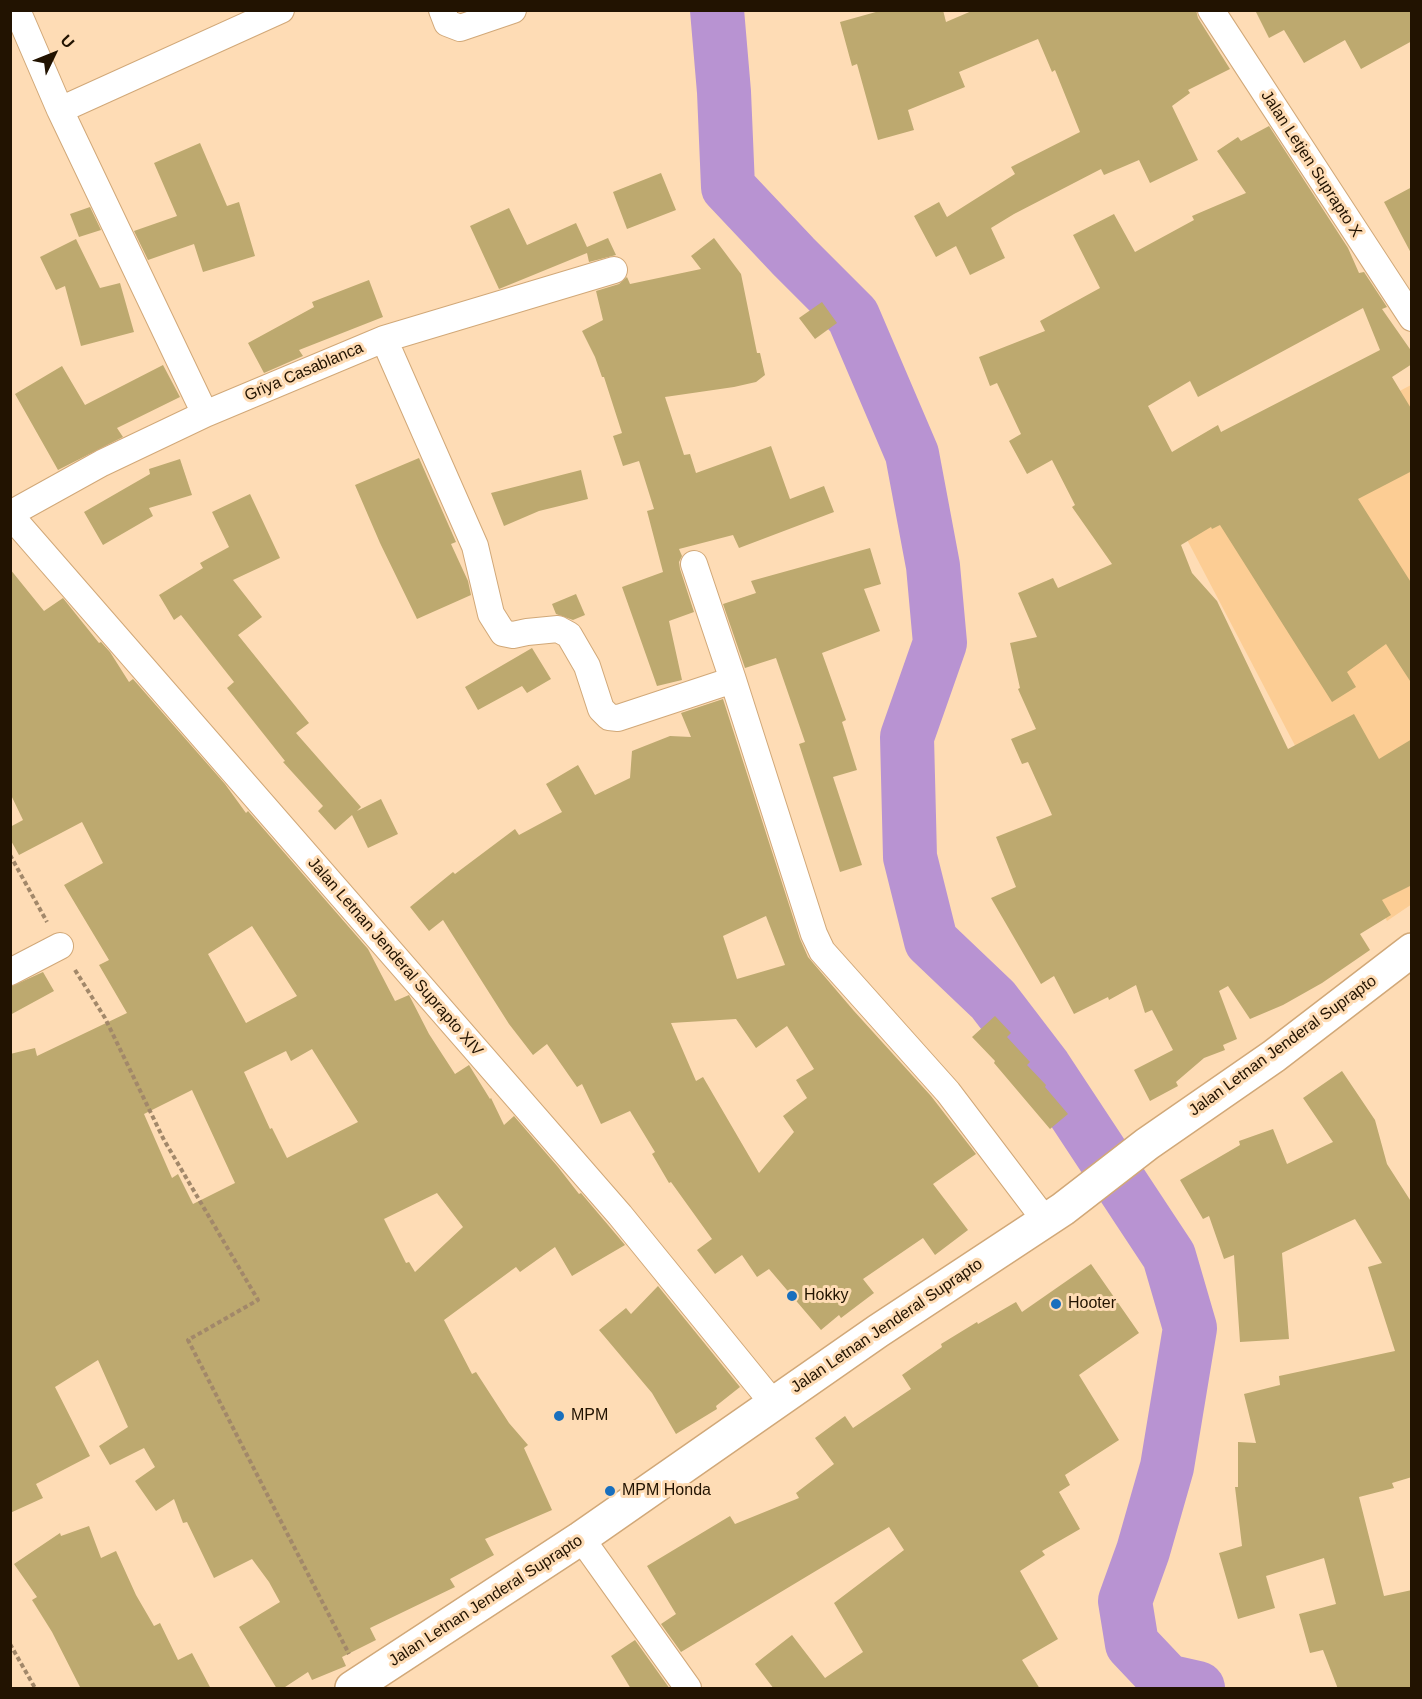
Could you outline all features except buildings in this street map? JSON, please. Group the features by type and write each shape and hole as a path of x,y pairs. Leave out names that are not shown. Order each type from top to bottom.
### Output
{"main road":[{"name":"Jalan Letnan Jenderal Suprapto","path":"357,1685 580,1538 878,1331 1054,1214 1147,1144 1274,1056 1412,950"}],"street":[{"path":"16,10 60,110 205,414"},
{"path":"60,110 281,10"},
{"path":"442,10 447,22 460,28 513,10"},
{"name":"Jalan Letjen Suprapto X","path":"1210,10 1412,318"},
{"name":"Griya Casablanca","path":"10,515 102,463 205,414 384,339 614,270"},
{"path":"384,339 475,546 491,614 502,633 513,635 558,629 569,635 587,666 602,709 609,717 618,718 733,680"},
{"name":"Jalan Letnan Jenderal Suprapto XIV","path":"10,515 620,1215 773,1403"},
{"path":"694,564 814,934 822,951 1054,1214"},
{"path":"10,972 60,946"},
{"path":"580,1538 688,1689"}],"path":[{"path":"10,855 60,946 105,1018 164,1140 258,1300 188,1340 357,1685"},
{"path":"10,1644 35,1689"}],"shaded area":[{"path":"1411,385 1412,904 1387,921 1172,511"}],"waterway":[{"path":"717,10 724,92 728,187 853,316 912,454 933,566 940,643 907,737 910,857 931,941 993,1000 1045,1068 1169,1256 1190,1328 1167,1467 1143,1551 1125,1601 1132,1644 1167,1681 1198,1688"}],"place":[{"name":"Hokky","path":"792,1296"},
{"name":"Hooter","path":"1056,1304"},
{"name":"MPM","path":"559,1416"},
{"name":"MPM Honda","path":"610,1491"}]}
